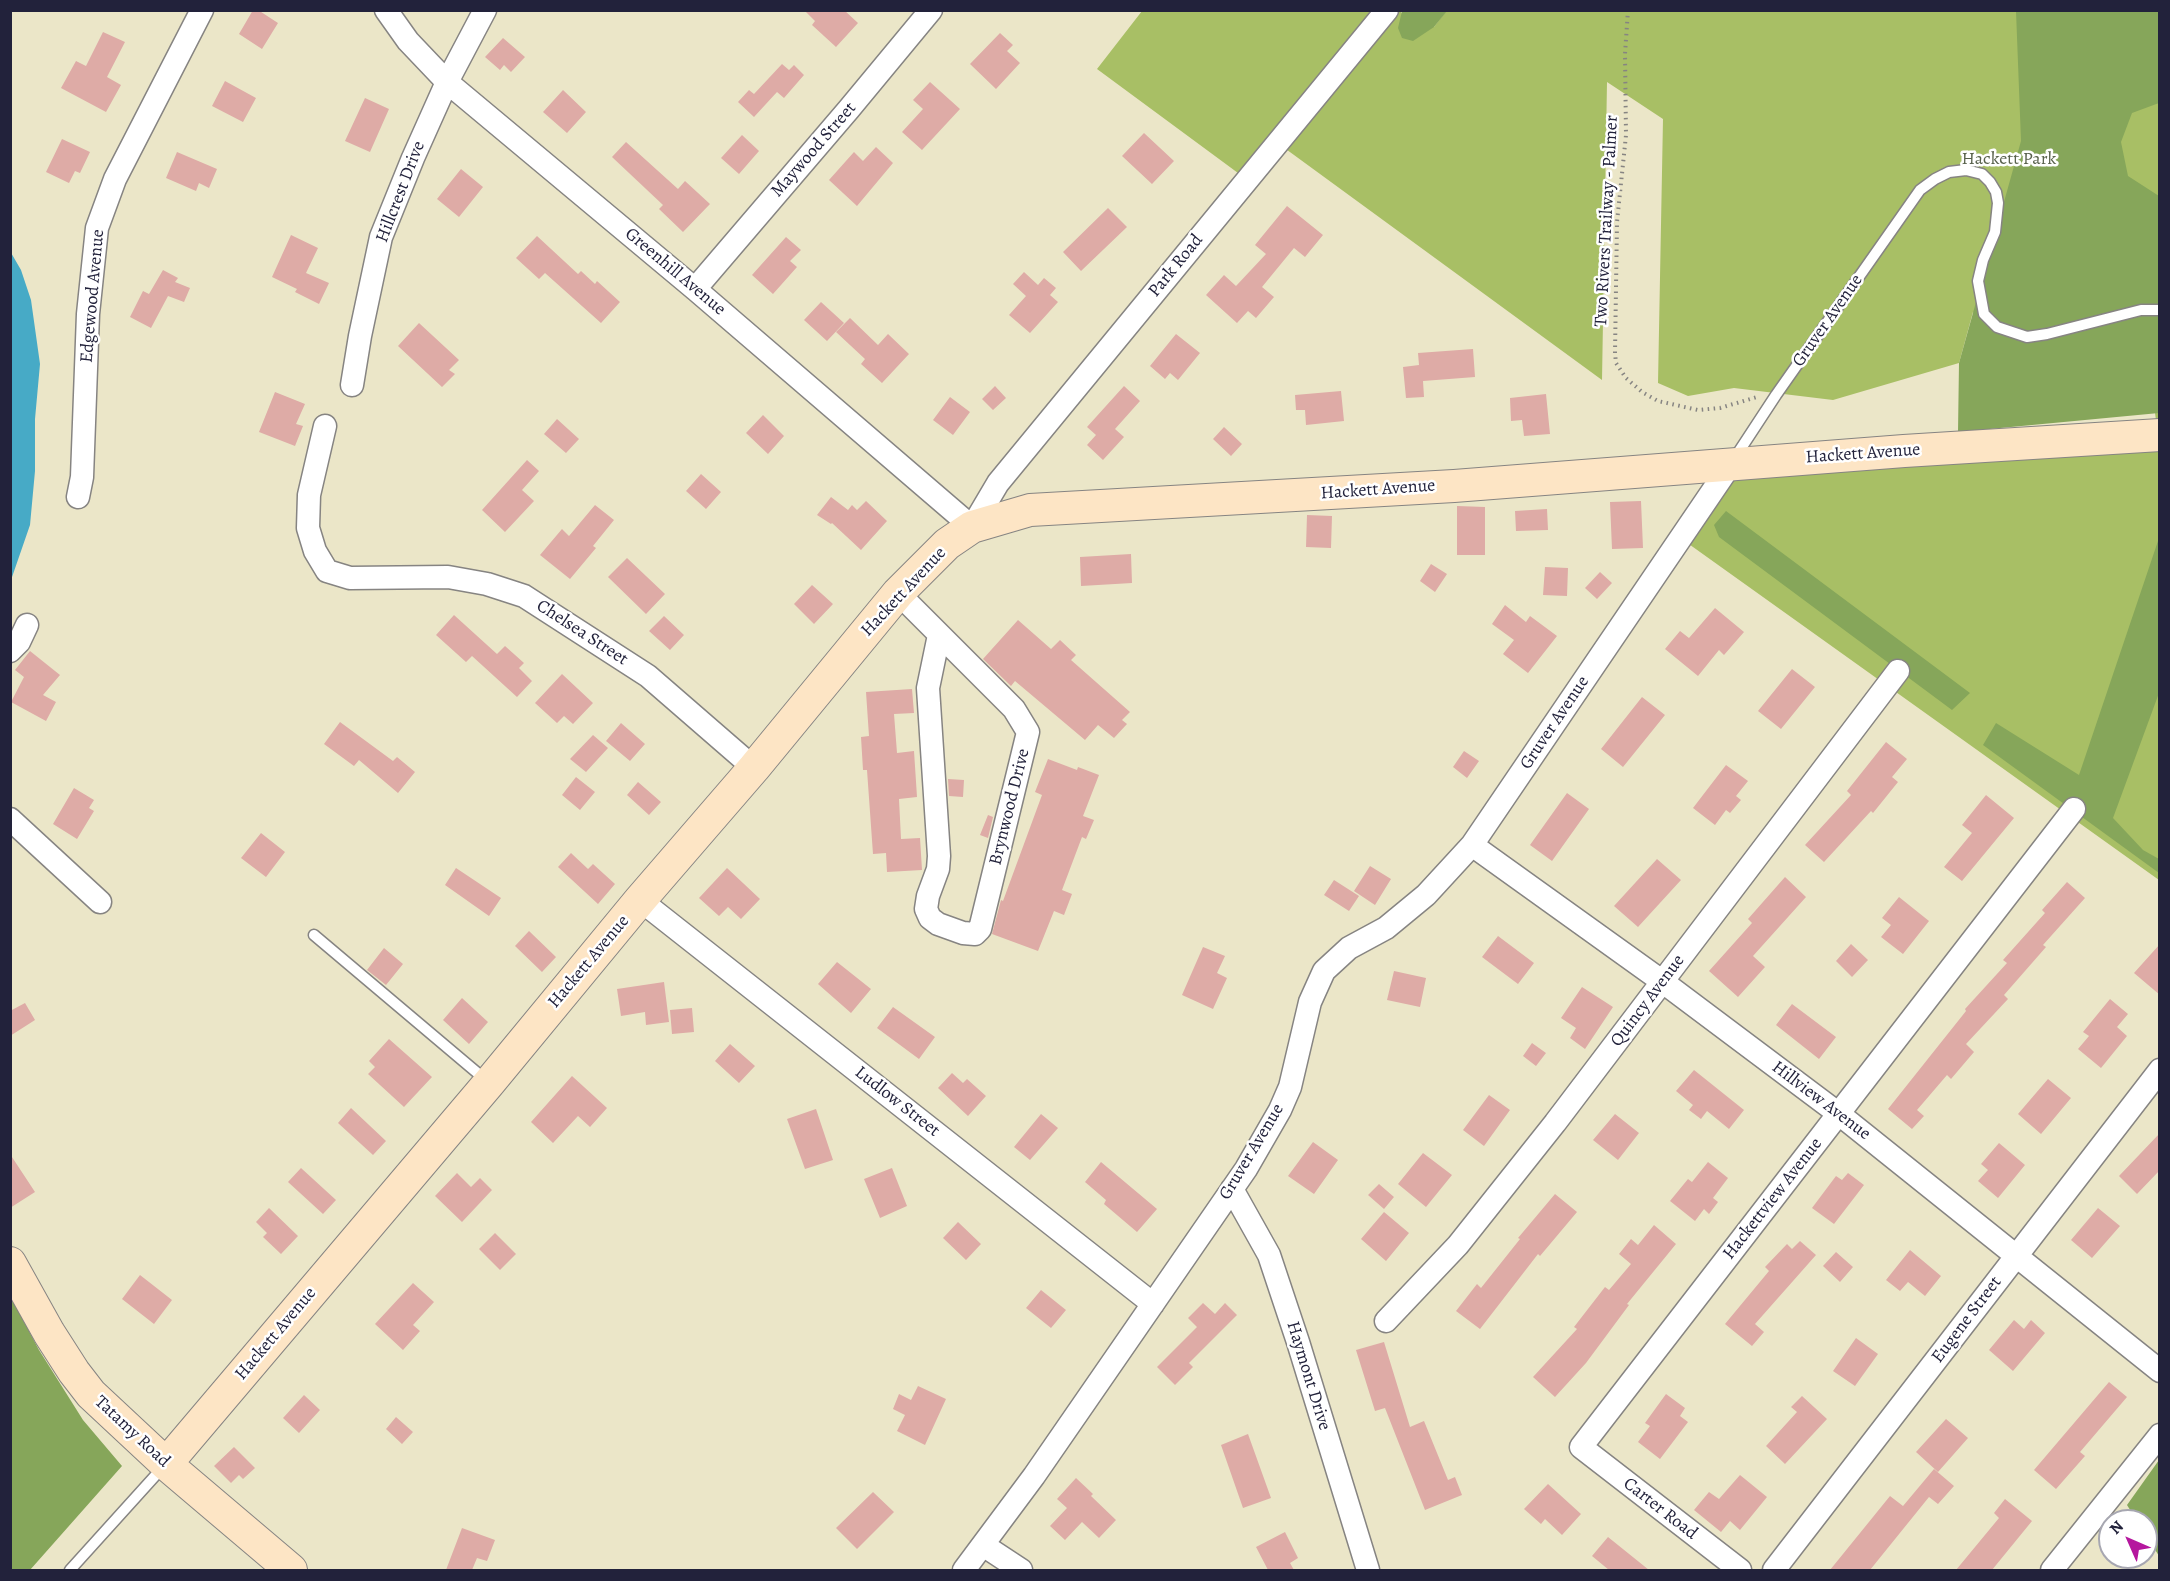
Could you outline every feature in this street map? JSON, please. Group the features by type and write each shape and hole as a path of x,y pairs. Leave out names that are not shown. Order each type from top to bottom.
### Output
{"main road":[{"name":"Hackett Avenue","path":"166,1464 489,1083 640,900 754,768 898,593 947,544 972,527 1030,510 1454,486 1731,464 2160,435"},
{"name":"Tatamy Road","path":"10,1263 49,1333 79,1380 108,1412 291,1570"}],"street":[{"name":"Edgewood Avenue","path":"78,496 82,477 88,314 97,228 115,179 202,10"},
{"name":"Greenhill Avenue","path":"386,10 408,41 447,82 695,288 972,527"},
{"name":"Hillcrest Drive","path":"352,385 381,237 447,82 485,10"},
{"name":"Maywood Street","path":"695,288 931,10"},
{"name":"Park Road","path":"972,527 998,483 1387,10"},
{"name":"Chelsea Street","path":"325,426 309,495 308,528 315,551 327,571 350,579 448,577 487,584 524,596 648,675 754,768"},
{"name":"Gruver Avenue","path":"964,1570 1034,1476 1232,1189 1280,1110 1290,1087 1310,1002 1324,971 1349,948 1386,928 1418,902 1472,844 1731,464"},
{"name":"Brynwood Drive","path":"898,593 1014,709 1028,732 980,928 975,934 963,933 938,924 930,918 926,909 928,896 938,869 939,856 928,688 939,635"},
{"path":"10,651 19,642 27,625"},
{"name":"Quincy Avenue","path":"1386,1321 1458,1245 1664,982 1898,671"},
{"name":"Hackettview Avenue","path":"1581,1447 2074,809"},
{"path":"10,819 100,902"},
{"name":"Hillview Avenue","path":"1472,844 1664,982 1839,1114 2160,1371"},
{"name":"Ludlow Street","path":"640,900 1153,1304"},
{"name":"Eugene Street","path":"1774,1570 2160,1070"},
{"name":"Haymont Drive","path":"1232,1189 1269,1255 1368,1570"},
{"path":"2052,1570 2160,1435"},
{"name":"Carter Road","path":"1581,1447 1740,1570"},
{"path":"983,1545 1021,1570"}],"lane":[{"name":"Gruver Avenue","path":"1731,464 1776,395 1920,190 1935,178 1949,172 1966,170 1982,174 1996,192 1998,203 1995,232 1983,260 1978,281 1984,314 1997,327 2027,337 2141,310 2160,310"},
{"path":"314,935 489,1083"},
{"path":"70,1570 166,1464"}],"path":[{"name":"Two Rivers Trailway - Palmer","path":"1628,10 1626,135 1617,222 1616,363 1626,378 1642,392 1658,401 1698,410 1720,408 1754,398 1776,395"}],"green space":[{"path":"1402,10 1447,11 1434,27 1413,41 1402,38 1398,28"},
{"name":"Hackett Park","path":"1447,10 2159,11 2159,880 1686,542 1731,464 2158,435 2155,413 1973,312 1959,363 1833,400 1734,388 1688,396 1658,383 1663,119 1607,82 1602,380 1268,136 1238,173 1097,69 1142,11 1402,11 1401,13 1434,27"},
{"path":"2016,11 2159,11 2159,103 2132,113 2121,142 2128,176 2159,196 2159,413 1958,432 1959,363 2021,141"},
{"path":"1726,511 1970,693 1952,710 1719,537 1714,525"},
{"path":"2159,538 2159,693 2113,818 2143,850 2159,859 2159,873 1983,745 1996,723 2079,775"},
{"path":"11,1297 39,1350 83,1420 122,1466 30,1570 11,1570"},
{"path":"2159,1460 2159,1556 2158,1509 2130,1509 2127,1505"}],"water":[{"path":"10,251 21,270 31,300 40,364 30,525 11,580"}],"building":[{"path":"253,10 258,10 278,23 262,49 239,34"},
{"path":"804,10 844,10 858,23 836,47 812,25 815,21"},
{"path":"103,32 125,42 107,77 121,85 106,112 61,88 76,61 86,66"},
{"path":"1000,33 1013,45 1007,51 1020,63 996,89 970,64"},
{"path":"503,38 525,57 511,72 504,65 500,70 485,57"},
{"path":"782,64 789,70 794,65 804,75 784,98 777,92 754,117 738,102 749,90 754,94"},
{"path":"225,81 256,98 243,122 212,106"},
{"path":"930,82 960,109 922,150 902,132 923,109 913,100"},
{"path":"563,90 586,112 567,133 543,112"},
{"path":"365,98 389,109 370,152 345,141"},
{"path":"1144,133 1174,161 1152,184 1122,156"},
{"path":"742,135 759,151 739,174 721,158"},
{"path":"62,139 90,152 80,173 75,171 69,183 46,172"},
{"path":"626,142 678,189 685,181 710,204 683,232 659,209 663,205 612,157"},
{"path":"876,147 893,163 857,206 829,180 854,152 863,161"},
{"path":"177,152 217,169 209,188 199,183 196,191 166,178"},
{"path":"461,169 483,187 459,217 437,199"},
{"path":"1287,206 1323,235 1305,257 1294,248 1262,287 1274,297 1256,318 1248,311 1237,323 1206,295 1224,275 1236,286 1266,254 1255,245"},
{"path":"1108,208 1127,227 1081,271 1063,252"},
{"path":"291,235 318,248 306,273 329,283 319,304 295,292 297,289 272,277"},
{"path":"537,236 578,274 581,271 595,284 597,281 620,302 601,323 545,273 539,279 516,258"},
{"path":"786,237 801,250 790,261 797,267 773,294 752,275"},
{"path":"163,270 178,278 175,282 190,288 184,302 168,296 151,328 130,317 143,291 149,294"},
{"path":"1024,272 1038,285 1044,278 1056,288 1050,295 1058,302 1030,333 1009,315 1026,296 1013,284"},
{"path":"821,302 844,323 827,341 804,320"},
{"path":"850,318 878,345 888,334 909,354 882,383 861,364 865,359 836,332"},
{"path":"419,323 459,360 449,370 455,374 442,387 398,346"},
{"path":"1176,334 1200,353 1178,380 1170,373 1165,379 1150,366"},
{"path":"1473,349 1475,377 1423,381 1424,397 1406,398 1403,367 1419,365 1418,353"},
{"path":"995,386 1006,398 993,410 982,399"},
{"path":"1124,386 1140,401 1115,429 1124,437 1103,460 1087,445 1096,435 1087,427"},
{"path":"1341,391 1344,421 1306,425 1305,410 1296,410 1295,395"},
{"path":"275,392 305,404 296,424 303,426 295,446 259,432"},
{"path":"1546,394 1550,434 1524,436 1522,420 1511,421 1510,398"},
{"path":"950,397 970,412 953,435 933,420"},
{"path":"763,415 784,436 768,454 746,433"},
{"path":"557,419 579,439 566,453 544,434"},
{"path":"1224,427 1242,444 1231,456 1213,439"},
{"path":"527,460 539,471 522,490 534,501 505,532 482,510"},
{"path":"701,474 721,492 706,509 686,491"},
{"path":"831,497 848,510 852,505 857,510 866,501 887,521 861,550 832,523 817,515"},
{"path":"1641,501 1643,548 1612,549 1610,502"},
{"path":"595,505 614,520 593,546 596,548 570,579 540,555 562,529 569,536"},
{"path":"1457,506 1485,507 1485,555 1457,555"},
{"path":"1547,509 1548,530 1516,531 1515,511"},
{"path":"1307,515 1332,516 1331,548 1306,547"},
{"path":"1131,554 1132,583 1081,586 1080,557"},
{"path":"627,558 665,594 646,614 608,577"},
{"path":"1431,564 1447,574 1435,592 1420,581"},
{"path":"1545,567 1568,568 1567,596 1543,595"},
{"path":"1600,572 1612,583 1597,599 1585,588"},
{"path":"812,585 833,604 814,624 794,604"},
{"path":"1505,605 1526,622 1530,616 1557,636 1528,673 1503,654 1514,640 1492,624"},
{"path":"1715,608 1744,632 1724,655 1719,650 1698,676 1665,649 1680,631 1689,638"},
{"path":"454,615 497,654 505,646 524,663 519,668 532,681 517,697 472,656 466,662 436,635"},
{"path":"664,616 684,635 670,650 649,631"},
{"path":"1018,620 1051,649 1060,640 1076,655 1071,660 1130,712 1122,720 1127,724 1114,738 1098,725 1085,740 1015,681 1011,686 983,659"},
{"path":"30,651 60,675 43,695 56,702 46,721 11,702 24,677 15,670"},
{"path":"1792,669 1815,687 1781,729 1758,711"},
{"path":"562,674 593,703 573,724 564,716 557,723 535,703"},
{"path":"912,689 914,713 894,714 897,753 914,751 917,797 899,799 901,839 920,838 922,870 887,872 886,853 873,854 867,770 863,770 861,737 869,736 866,692"},
{"path":"1642,697 1665,715 1623,767 1601,749"},
{"path":"340,722 393,761 397,757 415,772 398,793 359,760 354,766 324,744"},
{"path":"621,723 645,744 630,761 606,741"},
{"path":"593,735 608,748 586,772 570,759"},
{"path":"1886,742 1907,759 1892,777 1898,782 1873,813 1871,811 1824,862 1805,845 1851,795 1847,791"},
{"path":"1464,751 1479,761 1467,778 1453,767"},
{"path":"1048,759 1077,770 1078,767 1099,775 1083,816 1094,820 1086,839 1082,837 1062,890 1072,894 1064,915 1054,911 1038,951 992,934 1001,900 1003,901 1042,795 1035,792"},
{"path":"1726,765 1748,781 1736,796 1741,800 1730,813 1726,810 1715,825 1693,808"},
{"path":"576,777 595,792 580,810 562,795"},
{"path":"948,779 964,780 963,797 949,796"},
{"path":"638,782 661,802 649,815 627,795"},
{"path":"74,788 94,800 89,808 94,811 77,839 53,824"},
{"path":"1567,793 1589,809 1552,861 1530,845"},
{"path":"1986,795 2014,818 1962,881 1944,867 1972,833 1962,825"},
{"path":"988,815 993,817 988,838 980,835"},
{"path":"261,833 285,852 266,877 241,858"},
{"path":"571,853 588,869 593,864 615,884 598,904 558,867"},
{"path":"1657,859 1681,880 1638,927 1614,906"},
{"path":"1370,866 1391,879 1375,905 1354,891"},
{"path":"456,868 501,898 489,916 445,885"},
{"path":"727,868 760,899 741,919 728,907 719,916 699,898"},
{"path":"1785,877 1806,897 1753,956 1765,967 1738,997 1709,971 1752,923 1748,919"},
{"path":"1334,880 1359,896 1349,911 1324,895"},
{"path":"2067,882 2085,898 2043,945 2046,947 2004,995 2008,999 1966,1044 1974,1052 1951,1079 1947,1075 1917,1110 1924,1116 1912,1129 1888,1109 1966,1011 1965,1009 2007,963 2003,960 2045,913 2042,910"},
{"path":"1899,897 1929,921 1903,954 1881,937 1891,925 1882,918"},
{"path":"529,931 556,957 542,972 515,946"},
{"path":"1498,936 1534,963 1518,984 1482,957"},
{"path":"1851,944 1868,960 1852,977 1836,961"},
{"path":"2160,944 2160,995 2134,973"},
{"path":"1203,947 1225,956 1217,973 1227,978 1213,1009 1182,995"},
{"path":"384,948 403,964 386,985 367,970"},
{"path":"837,962 871,989 851,1013 818,984"},
{"path":"1394,971 1426,978 1420,1007 1387,1000"},
{"path":"664,982 669,1022 646,1025 645,1012 621,1016 617,989"},
{"path":"1582,987 1613,1007 1585,1049 1570,1038 1576,1028 1561,1018"},
{"path":"462,998 488,1022 469,1044 443,1020"},
{"path":"2110,999 2128,1014 2117,1027 2127,1036 2101,1068 2078,1049 2089,1036 2083,1032"},
{"path":"25,1003 35,1020 10,1036 10,1011"},
{"path":"1792,1004 1836,1037 1819,1059 1776,1025"},
{"path":"893,1007 935,1037 919,1059 877,1028"},
{"path":"692,1008 694,1032 672,1034 670,1010"},
{"path":"389,1039 432,1077 404,1107 368,1074 375,1067 369,1061"},
{"path":"1532,1043 1546,1053 1536,1066 1523,1056"},
{"path":"730,1044 755,1066 739,1083 715,1061"},
{"path":"1694,1070 1744,1110 1729,1129 1707,1111 1701,1119 1689,1110 1693,1105 1676,1091"},
{"path":"952,1073 963,1083 967,1079 986,1096 968,1116 938,1088"},
{"path":"572,1076 607,1108 590,1127 578,1116 553,1143 531,1122"},
{"path":"2048,1079 2071,1098 2041,1134 2018,1114"},
{"path":"1489,1095 1510,1110 1484,1146 1463,1130"},
{"path":"351,1108 386,1141 373,1155 338,1123"},
{"path":"816,1109 833,1160 805,1169 787,1119"},
{"path":"1041,1114 1058,1128 1030,1160 1014,1147"},
{"path":"1615,1114 1639,1133 1618,1160 1593,1140"},
{"path":"2160,1133 2160,1170 2137,1194 2119,1176"},
{"path":"1313,1142 1338,1160 1314,1194 1288,1176"},
{"path":"1999,1143 2025,1165 1998,1198 1978,1181 1988,1170 1981,1164"},
{"path":"1423,1153 1452,1175 1426,1207 1398,1184"},
{"path":"10,1154 35,1192 10,1208"},
{"path":"1101,1162 1157,1209 1137,1232 1104,1204 1106,1200 1085,1182"},
{"path":"1708,1162 1728,1178 1713,1198 1718,1202 1709,1214 1704,1209 1695,1221 1670,1201 1688,1179 1692,1182"},
{"path":"301,1168 336,1200 323,1214 288,1182"},
{"path":"892,1168 907,1206 880,1218 864,1179"},
{"path":"457,1173 471,1187 480,1178 492,1190 462,1222 435,1196"},
{"path":"1848,1173 1864,1185 1834,1224 1812,1208 1836,1176 1842,1180"},
{"path":"1379,1184 1394,1197 1384,1209 1368,1195"},
{"path":"1555,1194 1577,1212 1540,1256 1538,1254 1480,1329 1456,1311 1477,1284 1481,1288 1520,1239 1518,1238"},
{"path":"269,1208 298,1236 281,1254 263,1237 267,1233 256,1222"},
{"path":"2098,1208 2120,1226 2092,1258 2071,1240"},
{"path":"1384,1212 1409,1233 1386,1261 1361,1239"},
{"path":"958,1222 981,1244 966,1260 943,1238"},
{"path":"1654,1225 1676,1244 1627,1304 1629,1305 1586,1363 1555,1397 1533,1377 1577,1329 1574,1327 1605,1287 1609,1290 1631,1264 1619,1254 1631,1239 1638,1245"},
{"path":"495,1233 516,1254 500,1270 479,1249"},
{"path":"1800,1241 1816,1255 1755,1324 1764,1332 1752,1346 1725,1324 1769,1271 1765,1267 1787,1244 1792,1249"},
{"path":"1910,1250 1941,1276 1925,1296 1908,1282 1900,1291 1886,1280"},
{"path":"1836,1252 1853,1267 1840,1282 1823,1266"},
{"path":"140,1275 172,1300 154,1324 122,1299"},
{"path":"413,1283 434,1302 413,1325 420,1331 403,1350 375,1324"},
{"path":"1041,1290 1066,1310 1051,1328 1026,1308"},
{"path":"1203,1303 1215,1314 1225,1303 1237,1315 1189,1363 1193,1367 1175,1385 1157,1367 1197,1327 1188,1318"},
{"path":"2014,1320 2024,1329 2031,1320 2045,1333 2013,1371 1989,1350"},
{"path":"1856,1338 1878,1354 1855,1386 1833,1371"},
{"path":"1384,1342 1410,1427 1424,1421 1448,1480 1455,1477 1462,1495 1425,1510 1385,1408 1375,1411 1356,1350"},
{"path":"2109,1382 2127,1397 2080,1452 2085,1456 2056,1489 2034,1470"},
{"path":"918,1386 946,1399 925,1445 897,1431 905,1415 893,1409 899,1394 911,1400"},
{"path":"1666,1394 1685,1408 1680,1416 1688,1422 1660,1459 1638,1442 1650,1426 1645,1423"},
{"path":"304,1395 320,1410 299,1433 283,1418"},
{"path":"1802,1396 1827,1419 1785,1464 1766,1446 1797,1412 1791,1407"},
{"path":"396,1417 413,1432 402,1444 386,1429"},
{"path":"1946,1419 1968,1438 1938,1472 1916,1452"},
{"path":"1248,1434 1271,1498 1243,1508 1221,1445"},
{"path":"234,1447 255,1468 243,1479 239,1475 231,1483 214,1466"},
{"path":"1934,1469 1954,1486 1938,1504 1929,1497 1870,1570 1830,1570 1890,1496 1903,1506"},
{"path":"1740,1475 1767,1497 1740,1530 1730,1521 1721,1532 1694,1510 1709,1492 1719,1499"},
{"path":"1076,1478 1116,1520 1099,1538 1082,1522 1065,1540 1050,1526 1067,1508 1057,1499"},
{"path":"1548,1484 1581,1514 1562,1535 1545,1519 1541,1524 1524,1509"},
{"path":"873,1492 894,1512 857,1549 836,1528"},
{"path":"2005,1499 2032,1521 1992,1570 1956,1570 1999,1518 1994,1513"},
{"path":"462,1528 495,1540 487,1561 477,1558 472,1570 446,1570"},
{"path":"1285,1532 1298,1558 1290,1563 1294,1570 1268,1570 1256,1547"},
{"path":"1608,1537 1649,1570 1609,1570 1592,1556"}]}
